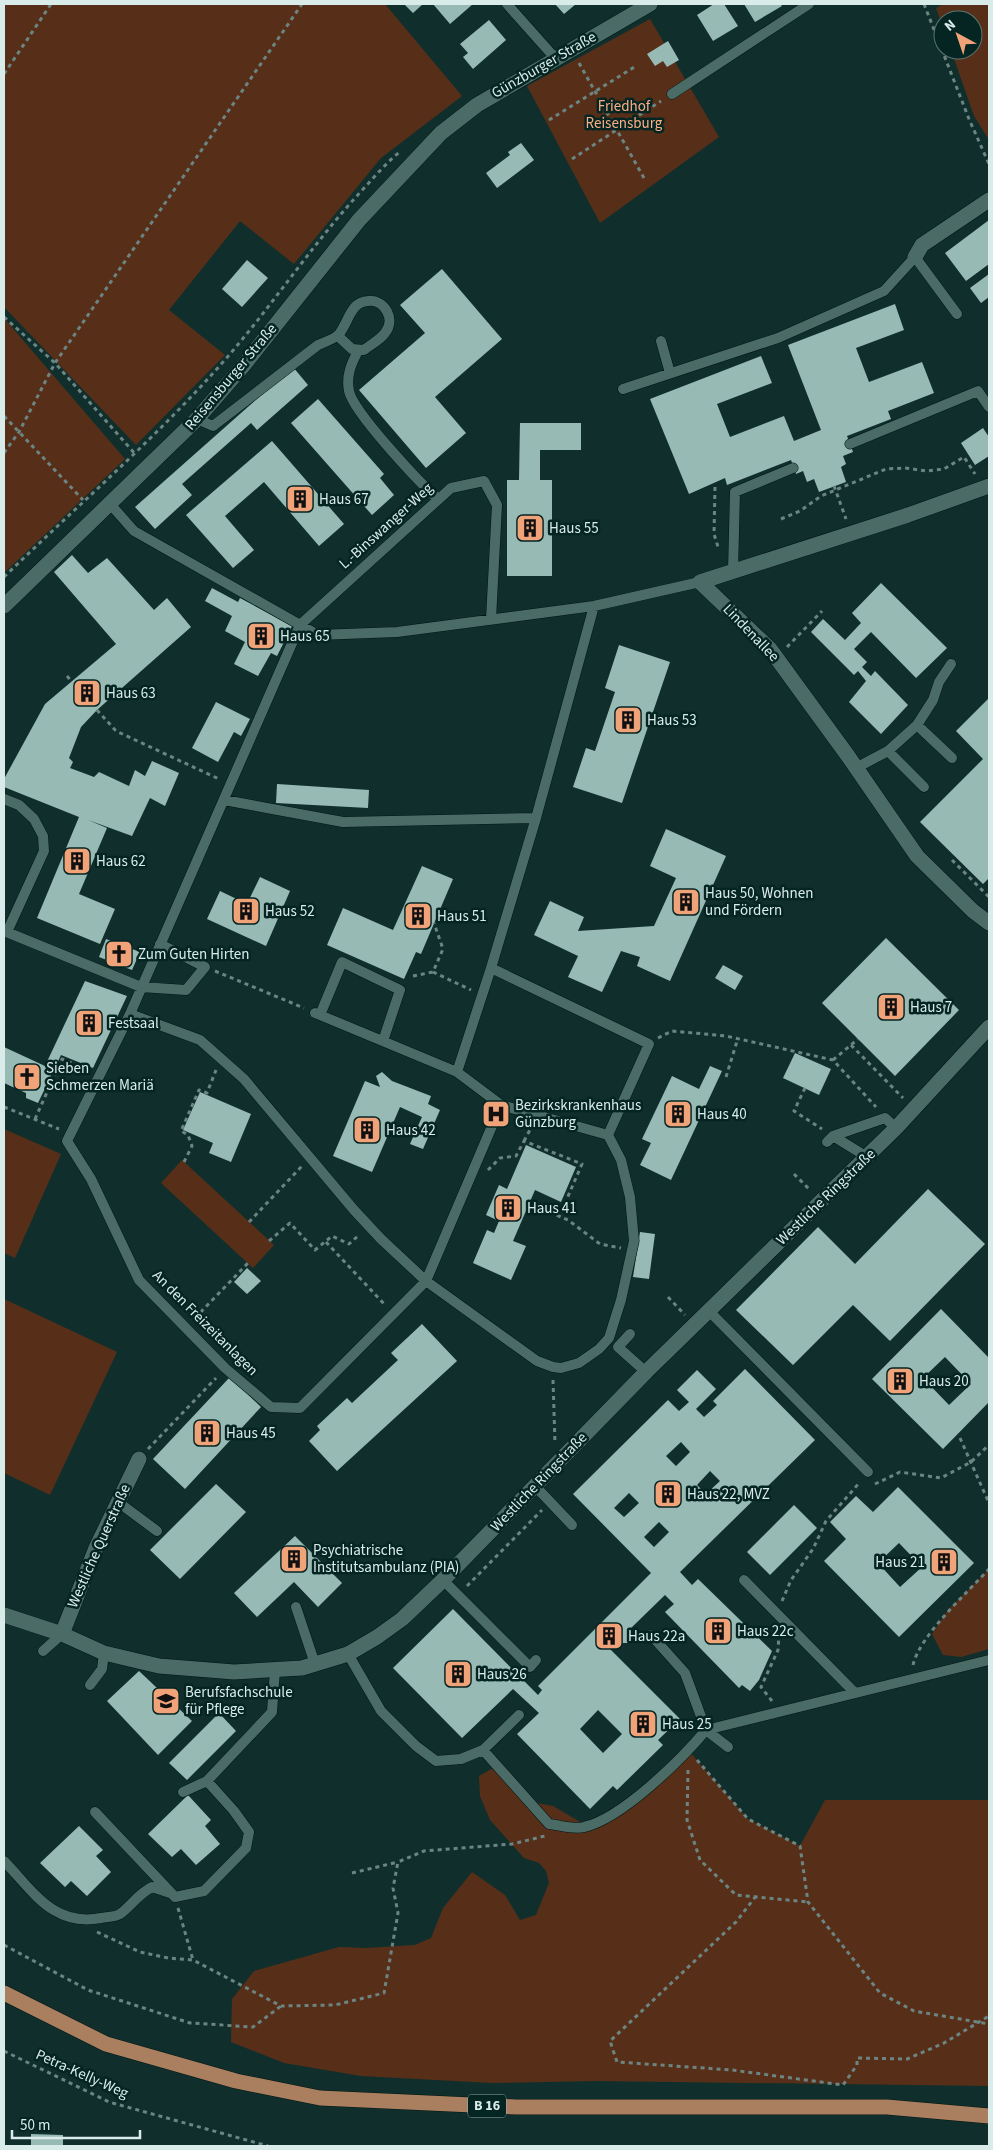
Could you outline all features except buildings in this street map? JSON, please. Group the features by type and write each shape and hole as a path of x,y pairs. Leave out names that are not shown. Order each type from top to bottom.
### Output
{"main road":[{"name":"B 16","path":"4,1994 106,2044 236,2081 320,2098 516,2107 887,2107 989,2116"}],"street":[{"name":"Günzburger Straße","path":"441,133 477,105 650,4"},
{"name":"Reisensburger Straße","path":"4,606 149,468 197,419 243,366 359,220 441,133"},
{"path":"915,257 922,245 989,200"},
{"path":"700,582 733,567 852,533 986,487"},
{"name":"Lindenallee","path":"700,582 770,649 917,856 973,911 989,923"},
{"name":"Westliche Ringstraße","path":"4,1615 62,1634 104,1653 159,1666 234,1672 302,1668 348,1654 377,1638 402,1619 443,1580 708,1310 867,1156 890,1123 914,1108 989,1028"},
{"name":"Westliche Querstraße","path":"62,1634 96,1548 139,1458"}],"lane":[{"path":"507,4 555,58"},
{"path":"672,94 809,4"},
{"path":"623,389 778,338 884,291 915,257 957,314"},
{"path":"197,419 214,426 318,344 338,336 353,308 369,300 380,302 386,308 390,318 389,327 385,334 371,345 358,351 349,369 348,380 354,404 421,484 438,499"},
{"path":"338,336 352,349 358,351"},
{"path":"661,341 670,373"},
{"path":"850,444 978,391 989,407"},
{"path":"733,567 735,492 794,468"},
{"name":"L.-Binswanger-Weg","path":"300,625 451,488 484,481 497,505 491,619"},
{"path":"110,505 134,531 318,635 397,632 594,606 700,582"},
{"path":"457,1072 491,968 536,818 594,606"},
{"path":"69,1133 130,1014 300,625"},
{"path":"856,768 888,751 917,725 933,700 939,682 951,664"},
{"path":"917,725 952,758"},
{"path":"888,751 924,787"},
{"path":"4,799 19,805 34,819 43,836 44,851 5,932 141,987 186,990 205,966 160,944"},
{"path":"224,800 343,822 536,818"},
{"path":"130,1014 200,1040 244,1079 369,1226 426,1281 536,1361 561,1368 579,1363 599,1349 609,1338 622,1300 634,1241 630,1197 622,1160 608,1135 501,1106 457,1072 318,1014 342,962 400,990 383,1041"},
{"path":"491,968 649,1044 608,1135"},
{"path":"426,1281 501,1106"},
{"path":"830,1139 890,1123"},
{"name":"An den Freizeitanlagen","path":"69,1133 67,1141 92,1179 139,1280 225,1368 271,1407 300,1408 426,1281"},
{"path":"830,1139 867,1156"},
{"path":"708,1310 868,1472"},
{"path":"630,1334 618,1347 646,1372"},
{"path":"535,1486 572,1525"},
{"path":"118,1502 157,1531"},
{"path":"443,1580 530,1667 536,1660"},
{"path":"744,1580 856,1693"},
{"path":"296,1607 315,1664"},
{"path":"43,1651 62,1634"},
{"path":"651,1635 686,1673 706,1730 728,1747"},
{"path":"90,1685 102,1669 104,1653"},
{"path":"348,1654 381,1711 416,1746 436,1761 461,1760 483,1750 519,1715"},
{"path":"483,1750 549,1824 582,1828 614,1816 688,1752 706,1730 989,1660"},
{"path":"183,1792 207,1781 272,1712 275,1670"},
{"path":"4,1861 53,1912 66,1918 92,1920 119,1915 139,1894 152,1887 173,1895 204,1891 246,1848 249,1832 207,1781"},
{"path":"95,1812 173,1895"}],"path":[{"path":"4,74 51,4"},
{"path":"4,453 19,432 55,363 302,4"},
{"path":"924,4 962,102 989,164"},
{"path":"571,49 644,178"},
{"path":"549,120 636,66"},
{"path":"572,159 672,94"},
{"path":"4,577 83,500 100,488 182,406 230,353 346,208 404,148"},
{"path":"4,317 55,363 149,468"},
{"path":"4,416 83,500"},
{"path":"781,519 800,511 835,488 886,469 904,468 927,471 944,469 964,457 986,487"},
{"path":"716,487 714,534 720,553 733,567"},
{"path":"835,488 852,533"},
{"path":"777,659 797,634 822,611"},
{"path":"67,676 72,682"},
{"path":"96,710 116,731 231,784"},
{"path":"952,860 989,897"},
{"path":"433,972 443,949 434,923"},
{"path":"205,966 318,1014"},
{"path":"413,976 433,972 482,995"},
{"path":"649,1044 672,1031 738,1038 833,1060 890,1123"},
{"path":"726,1077 738,1038"},
{"path":"833,1060 858,1039"},
{"path":"851,1045 914,1108"},
{"path":"184,1162 192,1146 188,1135 181,1131 199,1090 207,1093 217,1068 216,1054"},
{"path":"35,1119 62,1059 99,1075"},
{"path":"805,1088 794,1111 830,1139"},
{"path":"4,1107 69,1133"},
{"path":"486,1173 500,1158 516,1156 524,1141 582,1164 559,1217"},
{"path":"249,1222 310,1158"},
{"path":"794,1174 822,1201"},
{"path":"542,1209 559,1217 600,1244 632,1250"},
{"path":"269,1240 290,1224 315,1250 332,1236 349,1244 369,1226"},
{"path":"326,1242 393,1314"},
{"path":"186,1328 248,1262"},
{"path":"668,1297 695,1324"},
{"path":"553,1367 554,1467"},
{"path":"139,1458 225,1368"},
{"path":"960,1438 989,1503"},
{"path":"780,1712 761,1687 778,1650 782,1600 791,1580 813,1549 826,1521 868,1472 873,1485 900,1472 941,1478 971,1462 989,1446"},
{"path":"458,1595 550,1502"},
{"path":"909,1680 915,1657 928,1637 989,1569"},
{"path":"688,1752 687,1820 700,1860 736,1894 808,1902"},
{"path":"688,1752 748,1819 800,1846 808,1902 880,1993 914,2011 989,2024"},
{"path":"352,1873 398,1862 424,1851 512,1844 547,1836"},
{"path":"90,1929 140,1952 168,1958 193,1960 281,2006 335,2005 384,1993 398,1913 393,1888 398,1862"},
{"path":"173,1895 193,1960"},
{"path":"756,1896 736,1922 610,2041 617,2062 732,2070 843,2085 857,2065 857,2058 907,2059 944,2043 989,2016"},
{"path":"4,1945 88,1990 190,2023 253,2027 281,2006"},
{"name":"Petra-Kelly-Weg","path":"4,2051 109,2102 268,2146"}],"green space":[{"path":"4,4 385,4 462,96 381,158 294,264 240,221 169,310 225,355 136,445 4,307"},
{"path":"943,4 989,4 989,140 974,116 954,60 983,60 983,10 937,10 936,8"},
{"name":"Friedhof Reisensburg","path":"650,19 719,137 600,223 527,86"},
{"path":"4,318 125,459 4,573"},
{"path":"4,1129 61,1154 15,1258 4,1253"},
{"path":"182,1160 274,1245 253,1268 161,1183"},
{"path":"4,1299 117,1352 50,1495 4,1473"},
{"path":"989,1569 989,1649 961,1657 943,1655 932,1634 948,1610"},
{"path":"689,1751 748,1819 800,1846 825,1800 989,1800 989,2086 596,2081 492,2083 361,2076 284,2063 231,2042 232,1999 254,1971 339,1947 366,1948 415,1945 431,1938 443,1908 472,1872 505,1895 520,1920 536,1915 549,1883 546,1871 539,1863 524,1858 490,1820 480,1796 479,1776 497,1766 527,1801 553,1806 587,1826 614,1816"}],"place":[{"name":"Haus 67","path":"300,499"},
{"name":"Haus 55","path":"530,528"},
{"name":"Haus 65","path":"261,636"},
{"name":"Haus 63","path":"87,693"},
{"name":"Haus 53","path":"628,720"},
{"name":"Haus 62","path":"77,861"},
{"name":"Haus 50, Wohnen und Fördern","path":"686,902"},
{"name":"Haus 52","path":"246,911"},
{"name":"Haus 51","path":"418,916"},
{"name":"Zum Guten Hirten","path":"119,954"},
{"name":"Haus 7","path":"891,1007"},
{"name":"Festsaal","path":"89,1023"},
{"name":"Sieben Schmerzen Mariä","path":"27,1077"},
{"name":"Bezirkskrankenhaus Günzburg","path":"496,1114"},
{"name":"Haus 40","path":"678,1114"},
{"name":"Haus 42","path":"367,1130"},
{"name":"Haus 41","path":"508,1208"},
{"name":"Haus 20","path":"900,1381"},
{"name":"Haus 45","path":"207,1433"},
{"name":"Haus 22, MVZ","path":"668,1494"},
{"name":"Psychiatrische Institutsambulanz (PIA)","path":"294,1559"},
{"name":"Haus 21","path":"944,1562"},
{"name":"Haus 22c","path":"718,1631"},
{"name":"Haus 22a","path":"609,1636"},
{"name":"Haus 26","path":"458,1674"},
{"name":"Berufsfachschule für Pflege","path":"166,1701"},
{"name":"Haus 25","path":"643,1724"}]}
